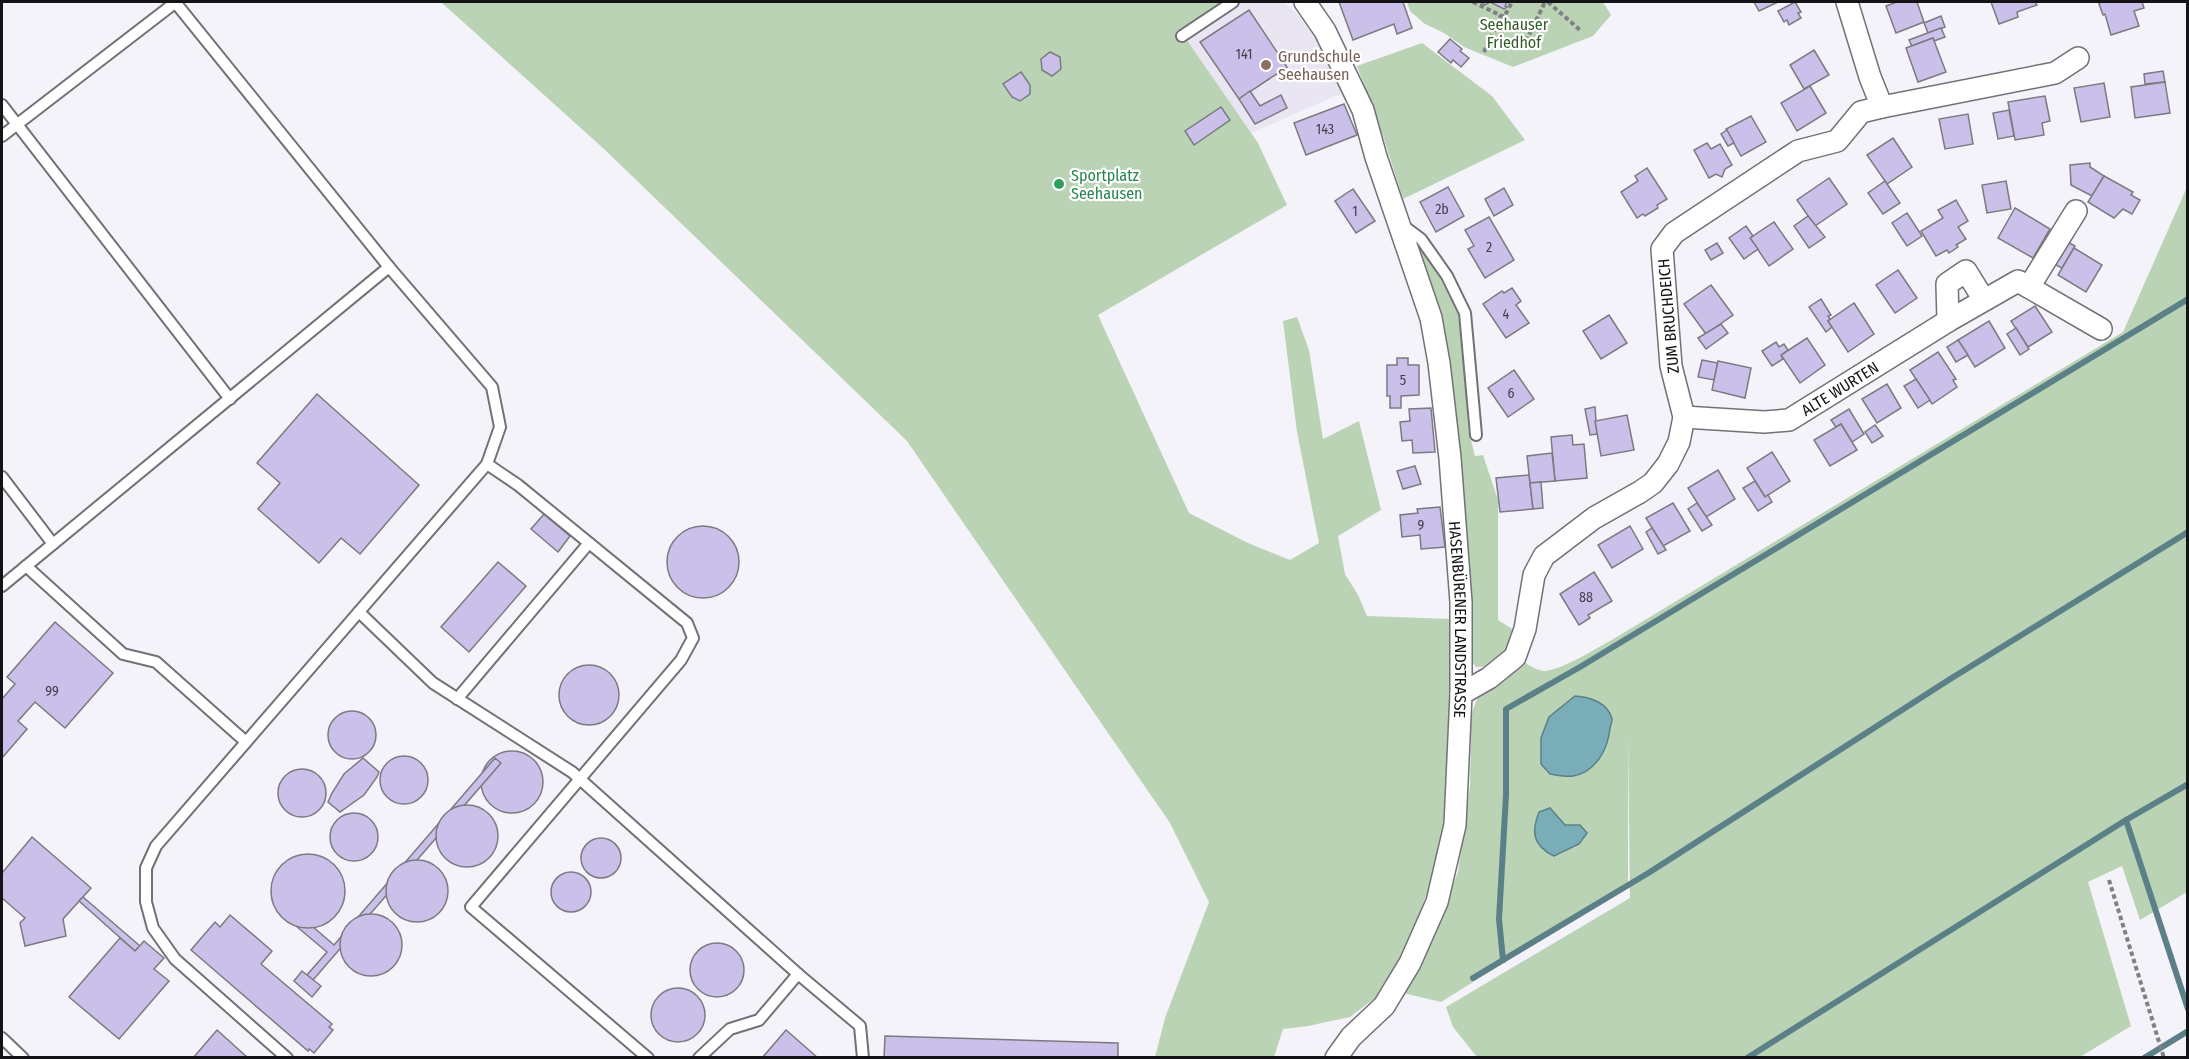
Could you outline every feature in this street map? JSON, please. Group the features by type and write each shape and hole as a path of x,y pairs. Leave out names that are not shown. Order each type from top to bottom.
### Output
{"street":[{"name":"HASENBÜRENER LANDSTRASSE","path":"1305,2 1325,31 1362,110 1431,318 1439,363 1450,458 1461,602 1461,694 1455,825 1437,902 1410,963 1384,1006 1351,1037 1336,1058"},
{"path":"1847,2 1870,77 1882,107"},
{"name":"ZUM BRUCHDEICH","path":"1461,694 1489,678 1515,657 1526,629 1534,575 1544,556 1594,518 1653,483 1668,464 1678,442 1684,417 1671,366 1662,249 1674,233 1798,151 1837,141 1861,112 2055,74 2078,58"},
{"path":"2076,212 2029,287 2101,329"},
{"path":"1948,321 1947,284 1966,271 1984,300"},
{"name":"ALTE WURTEN","path":"1684,417 1764,422 1789,420 1948,321 2018,281 2029,287"}],"lane":[{"path":"2,136 176,2 389,267 492,387 500,427 487,464 156,846 146,868 146,902 153,928 175,959 287,1058"},
{"path":"1182,36 1233,2"},
{"path":"2,105 230,399"},
{"path":"1397,221 1421,239 1448,276 1465,314 1476,435"},
{"path":"2,586 389,267"},
{"path":"487,464 518,485 687,623 693,638 681,660 471,907 648,1058"},
{"path":"2,477 53,544"},
{"path":"457,699 590,543"},
{"path":"26,566 123,654 156,663 246,742"},
{"path":"359,612 434,683 579,779 798,974 860,1026 863,1058"},
{"path":"699,1058 730,1029 759,1020 798,974"},
{"path":"2,1038 23,1058"}],"path":[{"path":"1473,2 1504,17 1512,2"},
{"path":"1526,41 1547,2 1580,30"},
{"path":"1484,52 1501,15"},
{"path":"2109,880 2164,1056"}],"shaded area":[{"name":"Grundschule Seehausen","path":"1235,2 1284,2 1298,15 1314,36 1342,93 1251,133 1183,36"}],"green space":[{"path":"441,2 1235,2 1184,36 1258,143 1287,205 1098,315 1189,513 1248,543 1290,560 1319,543 1297,432 1283,321 1297,317 1309,350 1323,439 1359,421 1381,510 1338,536 1345,574 1367,616 1451,619 1451,691 1442,850 1405,956 1375,998 1350,1017 1283,1029 1274,1057 1155,1057 1165,1018 1209,902 1170,823 907,441 604,149"},
{"name":"Seehauser Friedhof","path":"1407,2 1603,2 1611,15 1593,36 1513,67 1464,47 1444,33 1425,24 1410,11"},
{"path":"1422,43 1492,96 1525,140 1403,199 1357,66"},
{"path":"2187,187 2187,892 2140,920 2122,866 2088,882 2131,1026 2080,1057 1477,1057 1453,1027 1446,1007 1630,898 1628,737 1628,886 1441,1002 1403,993 1436,928 1458,872 1470,786 1471,715 1477,699 1523,661 1544,671 1551,670 1571,662 1620,635 2123,332"},
{"path":"1412,249 1423,252 1439,276 1458,314 1466,381 1468,429 1475,456 1483,455 1498,500 1498,620 1517,632 1510,652 1495,666 1476,667 1468,656 1468,619"}],"water":[{"path":"1575,696 1597,702 1610,713 1612,720 1607,744 1594,765 1581,774 1562,776 1550,774 1541,764 1541,738 1549,717"},
{"path":"1550,808 1565,825 1580,825 1587,833 1579,844 1554,856 1538,843 1535,832 1539,812"}],"building":[{"path":"1339,2 1403,2 1412,28 1397,34 1394,24 1353,40"},
{"path":"1490,2 1507,2 1505,6 1507,7 1504,9"},
{"path":"1754,2 1778,2 1759,11"},
{"path":"1795,2 1801,12 1798,13 1801,18 1789,25 1787,20 1784,22 1778,11"},
{"path":"1897,2 1917,2 1924,22 1896,33 1886,6"},
{"path":"1991,2 2035,2 2037,5 2017,12 2018,17 1999,24"},
{"path":"2101,2 2142,2 2144,8 2134,11 2139,26 2111,35 2105,14 2103,15 2099,4"},
{"path":"1249,10 1287,67 1239,99 1200,42"},
{"path":"1941,16 1945,27 1928,33 1924,23"},
{"path":"1941,28 1945,37 1934,41 1933,38 1912,46 1909,40"},
{"path":"1933,38 1946,72 1918,82 1906,48"},
{"path":"1450,39 1469,58 1461,67 1453,60 1451,63 1438,52"},
{"path":"1814,50 1829,75 1804,89 1790,65"},
{"path":"1050,52 1060,57 1061,69 1052,76 1042,70 1041,59"},
{"path":"2163,71 2165,82 2145,84 2144,74"},
{"path":"1021,72 1030,85 1030,94 1020,101 1012,97 1003,84"},
{"path":"2165,82 2170,113 2135,118 2131,87"},
{"path":"2104,83 2110,117 2081,122 2074,88"},
{"path":"1810,86 1826,113 1797,131 1781,103"},
{"path":"1250,91 1260,106 1281,95 1287,108 1255,124 1239,99"},
{"path":"2045,96 2050,121 2042,123 2044,135 2015,140 2008,102"},
{"path":"1344,104 1357,135 1306,155 1294,123"},
{"path":"1221,107 1230,120 1194,145 1185,131"},
{"path":"2009,110 2014,136 1998,139 1993,113"},
{"path":"1968,114 1973,144 1945,149 1939,119"},
{"path":"1751,116 1766,142 1741,156 1726,129"},
{"path":"1727,130 1734,143 1728,146 1721,134"},
{"path":"1893,138 1912,167 1887,184 1867,155"},
{"path":"1707,143 1711,149 1720,144 1732,165 1725,169 1722,177 1716,174 1709,178 1694,150"},
{"path":"2090,163 2090,167 2104,176 2092,196 2071,185 2070,165"},
{"path":"1647,168 1667,199 1657,205 1658,208 1637,218 1621,192 1638,181 1635,176"},
{"path":"2104,176 2133,192 2131,195 2140,200 2132,214 2123,209 2114,218 2088,202"},
{"path":"1829,178 1847,204 1815,226 1797,200"},
{"path":"1885,181 1900,203 1883,214 1868,193"},
{"path":"2006,181 2011,209 1987,213 1982,185"},
{"path":"1448,187 1464,216 1436,232 1420,202"},
{"path":"1504,188 1513,205 1494,216 1485,199"},
{"path":"1353,189 1375,221 1356,233 1335,201"},
{"path":"1956,200 1968,221 1958,227 1966,239 1949,253 1947,250 1936,256 1921,231 1943,218 1938,210"},
{"path":"2015,208 2050,229 2033,258 1998,238"},
{"path":"1907,213 1922,236 1907,246 1892,223"},
{"path":"1808,216 1825,237 1809,248 1794,226"},
{"path":"1489,217 1514,260 1485,278 1468,249 1474,246 1465,230"},
{"path":"1774,222 1793,249 1769,266 1750,238"},
{"path":"1746,226 1753,236 1750,238 1758,249 1744,259 1729,238"},
{"path":"2066,241 2075,246 2062,268 2052,263"},
{"path":"1717,243 1723,253 1711,260 1705,250"},
{"path":"2074,248 2102,265 2086,292 2058,275"},
{"path":"1898,270 1917,298 1895,313 1876,285"},
{"path":"1711,285 1733,315 1706,334 1684,304"},
{"path":"1512,288 1521,301 1516,305 1529,323 1506,338 1483,304 1502,291 1504,293"},
{"path":"1821,299 1831,315 1828,316 1830,319 1828,321 1832,327 1826,332 1809,307"},
{"path":"1854,303 1874,334 1848,352 1828,321"},
{"path":"2035,306 2052,332 2028,347 2011,321"},
{"path":"1609,315 1627,343 1601,359 1583,331"},
{"path":"1989,321 2005,348 1975,367 1958,340"},
{"path":"1721,324 1728,333 1706,349 1698,338"},
{"path":"2016,328 2029,349 2020,355 2007,334"},
{"path":"1807,338 1825,365 1800,383 1781,355"},
{"path":"1958,340 1968,355 1956,362 1947,347"},
{"path":"1776,342 1779,347 1784,344 1788,350 1781,355 1783,359 1772,366 1762,351"},
{"path":"1938,352 1956,379 1953,380 1957,387 1932,404 1910,370"},
{"path":"1397,358 1408,358 1408,365 1419,365 1419,395 1401,396 1401,408 1390,408 1390,396 1387,396 1387,365 1397,365"},
{"path":"1702,360 1718,363 1714,380 1698,377"},
{"path":"1718,361 1751,368 1745,398 1712,390"},
{"path":"1514,370 1534,399 1508,417 1488,388"},
{"path":"1916,379 1930,400 1918,408 1904,386"},
{"path":"1887,384 1901,408 1877,423 1862,399"},
{"path":"317,394 419,485 360,554 341,538 319,563 258,509 280,483 257,463"},
{"path":"1595,407 1597,434 1590,435 1585,409"},
{"path":"1431,408 1435,452 1413,453 1412,440 1402,441 1400,422 1410,421 1409,409"},
{"path":"1849,409 1864,434 1852,442 1841,424 1836,427 1831,420"},
{"path":"1627,415 1634,450 1601,456 1595,421"},
{"path":"1841,424 1857,450 1830,466 1814,440"},
{"path":"1875,425 1883,436 1872,443 1865,432"},
{"path":"1572,435 1573,445 1584,444 1587,478 1555,481 1551,437"},
{"path":"1772,452 1790,481 1765,497 1747,468"},
{"path":"1552,453 1555,481 1530,483 1527,456"},
{"path":"1415,466 1421,484 1403,489 1397,471"},
{"path":"1718,470 1735,499 1706,517 1688,488"},
{"path":"1529,475 1533,509 1500,512 1496,478"},
{"path":"1755,481 1765,497 1768,495 1772,502 1758,511 1743,488"},
{"path":"1541,482 1543,508 1533,509 1530,483"},
{"path":"1673,503 1690,531 1663,546 1646,518"},
{"path":"1697,503 1712,525 1702,531 1688,509"},
{"path":"1440,507 1445,547 1421,549 1420,535 1402,537 1400,515 1418,513 1417,509"},
{"path":"544,514 570,536 558,552 531,529"},
{"path":"703,526 723,532 733,542 739,562 733,582 723,592 703,598 683,592 673,582 667,562 673,542 683,532"},
{"path":"1630,526 1643,549 1612,568 1598,545"},
{"path":"1652,528 1666,550 1658,554 1646,532"},
{"path":"498,562 526,586 469,652 441,627"},
{"path":"1594,572 1612,601 1588,615 1590,618 1579,625 1560,594"},
{"path":"55,622 113,673 65,728 35,702 18,721 27,729 2,758 2,699 15,684 7,677"},
{"path":"583,665 595,665 606,670 614,678 619,695 617,707 606,720 595,725 583,725 572,720 564,712 559,701 559,689 564,678 572,670"},
{"path":"352,711 369,718 376,735 369,752 352,759 335,752 328,735 335,718"},
{"path":"506,751 518,751 534,760 541,770 543,782 541,794 534,804 518,813 506,813 495,808 486,799 481,788 481,776 486,765 495,756"},
{"path":"399,756 409,756 421,763 428,775 428,785 421,797 409,804 399,804 384,793 380,785 380,775 391,760"},
{"path":"363,758 379,772 377,777 364,795 340,812 328,802 344,774"},
{"path":"495,758 501,763 313,980 307,975 327,952 290,921 297,913 334,945"},
{"path":"297,769 307,769 319,776 326,788 326,798 319,810 307,817 297,817 282,806 278,798 278,788 289,773"},
{"path":"461,805 473,805 489,814 496,824 498,836 496,848 489,858 473,867 461,867 450,862 441,853 436,842 436,830 441,819 450,810"},
{"path":"349,813 359,813 371,820 378,832 378,842 371,854 359,861 349,861 334,850 330,842 330,832 341,817"},
{"path":"32,837 91,888 63,919 66,936 25,946 20,923 25,918 2,898 2,873"},
{"path":"601,838 615,844 621,858 615,872 601,878 587,872 581,858 587,844"},
{"path":"308,854 322,857 334,865 342,877 345,891 342,905 334,917 322,925 308,928 294,925 282,917 274,905 271,891 274,877 282,865 294,857"},
{"path":"411,860 423,860 439,869 446,879 448,891 446,903 439,913 423,922 411,922 400,917 391,908 386,897 386,885 391,874 400,865"},
{"path":"571,872 585,878 591,892 585,906 571,912 557,906 551,892 557,878"},
{"path":"83,897 140,946 135,951 79,901"},
{"path":"365,914 377,914 393,923 400,933 402,945 400,957 393,967 377,976 365,976 354,971 345,962 340,951 340,939 345,928 354,919"},
{"path":"230,915 272,951 261,964 332,1024 329,1027 333,1030 314,1053 309,1049 308,1051 191,950 215,922 220,927"},
{"path":"120,938 135,951 144,941 164,958 154,969 169,981 119,1039 69,997"},
{"path":"717,943 727,945 736,951 742,960 744,970 742,980 736,989 727,995 717,997 707,995 698,989 692,980 690,970 692,960 698,951 707,945"},
{"path":"302,971 321,986 312,997 294,981"},
{"path":"678,988 688,990 697,996 703,1005 705,1015 703,1025 697,1034 688,1040 678,1042 668,1040 659,1034 653,1025 651,1015 653,1005 659,996 668,990"},
{"path":"217,1030 248,1058 193,1058"},
{"path":"786,1030 818,1058 762,1058"},
{"path":"885,1036 1118,1043 1118,1058 884,1058"}],"waterway":[{"path":"1503,960 1499,919 1506,795 1506,709 1580,667 2188,299"},
{"path":"1473,978 1650,872 1947,681 2188,532"},
{"path":"2188,784 2126,820 2188,1009"},
{"path":"1747,1058 2126,820"},
{"path":"2144,1058 2188,1031"}],"place":[{"name":"Grundschule Seehausen","path":"1266,65"},
{"name":"Sportplatz Seehausen","path":"1059,184"}]}
